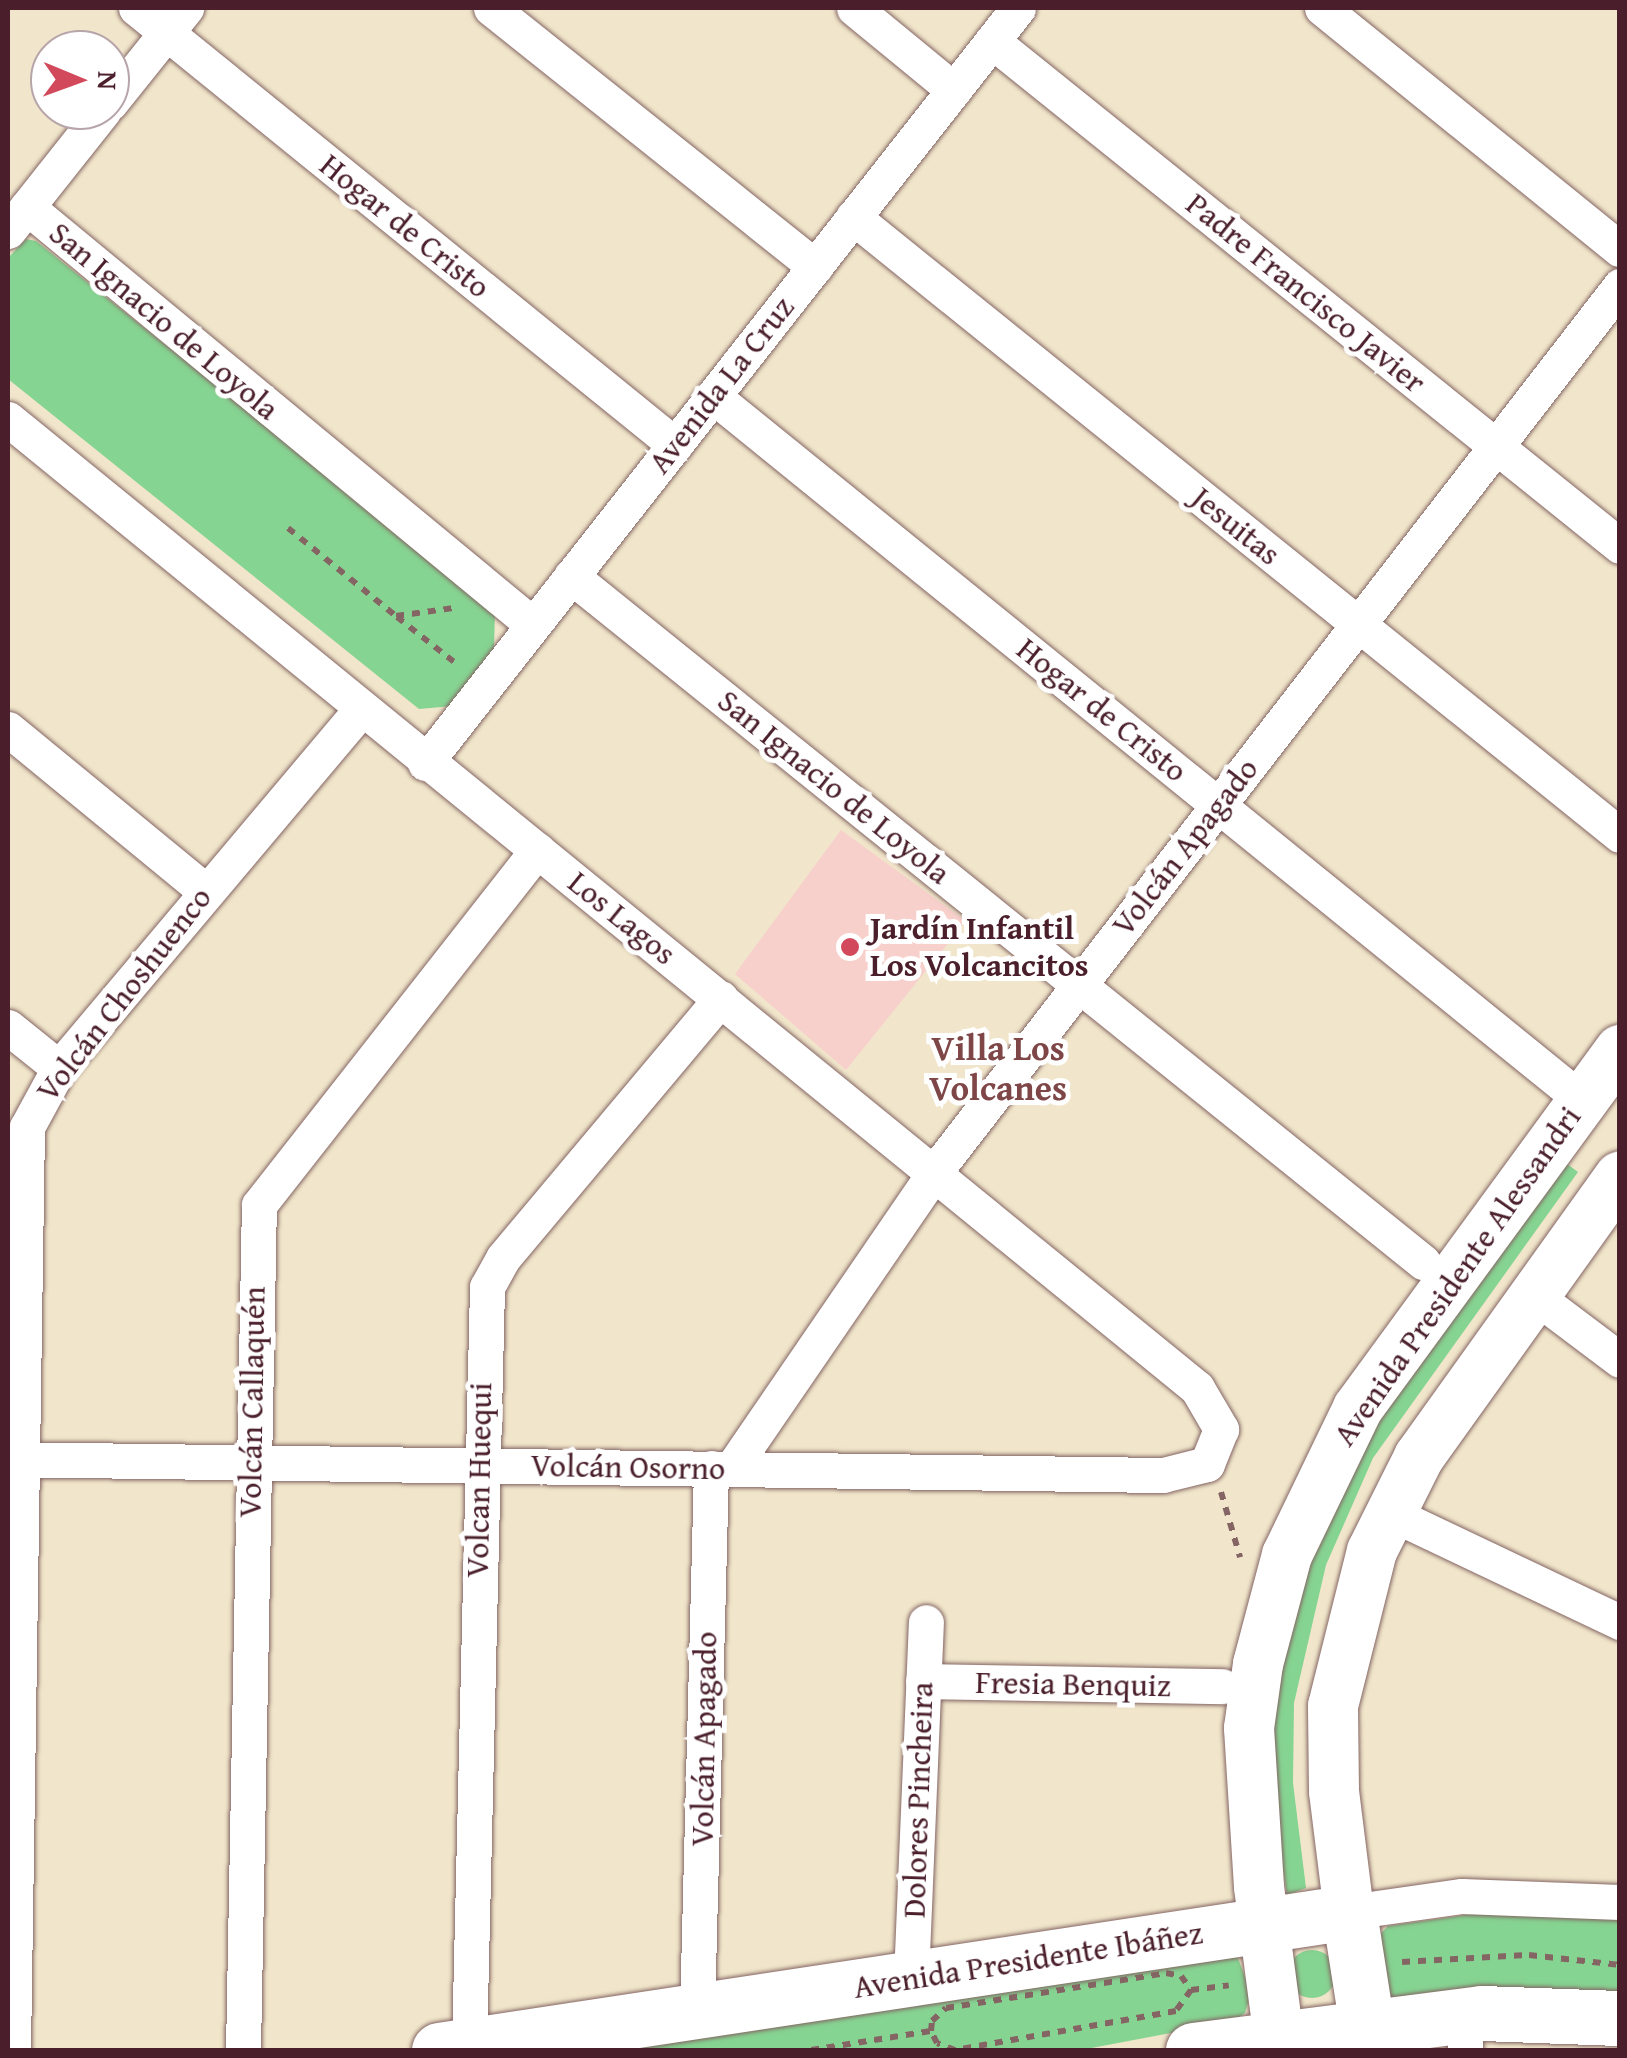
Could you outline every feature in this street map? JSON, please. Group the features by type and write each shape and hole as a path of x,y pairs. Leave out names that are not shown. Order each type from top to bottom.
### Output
{"main road":[{"name":"Avenida Presidente Alessandri","path":"1280,2039 1265,1925 1249,1728 1266,1628 1296,1528 1358,1408 1620,1050"},
{"path":"1367,2027 1366,1909 1334,1791 1333,1706 1358,1594 1388,1512 1442,1422 1620,1176"},
{"name":"Avenida Presidente Ibáñez","path":"454,2048 1366,1909"},
{"path":"1193,2050 1367,2027 1465,2032 1620,2018"}],"street":[{"name":"Hogar de Cristo","path":"136,8 176,20 675,445"},
{"path":"490,8 814,267"},
{"path":"854,8 954,90"},
{"name":"Avenida La Cruz","path":"424,763 1018,8"},
{"path":"1322,8 1620,248"},
{"path":"130,78 176,20"},
{"name":"Padre Francisco Javier","path":"992,41 1620,546"},
{"path":"17,219 88,130"},
{"name":"Jesuitas","path":"854,217 1620,834"},
{"name":"San Ignacio de Loyola","path":"17,219 533,625"},
{"name":"Volcán Apagado","path":"698,2011 721,1468 933,1174 1620,286"},
{"name":"Hogar de Cristo","path":"713,396 1582,1100"},
{"name":"Los Lagos","path":"8,419 424,763 722,998 1197,1388 1220,1429 1207,1464"},
{"name":"San Ignacio de Loyola","path":"571,576 1423,1262"},
{"name":"Volcán Choshuenco","path":"13,2050 16,1459 24,1149 32,1111 59,1068 360,710"},
{"path":"8,728 205,891"},
{"name":"Volcán Callaquén","path":"243,2050 255,1220 263,1195 537,850"},
{"name":"Volcan Huequi","path":"454,2048 484,1299 493,1274 722,998"},
{"path":"8,1028 59,1068"},
{"path":"1535,1296 1620,1360"},
{"name":"Volcán Osorno","path":"16,1459 1163,1475 1207,1464"},
{"path":"1388,1512 1620,1622"},
{"name":"Dolores Pincheira","path":"911,1978 926,1622"},
{"name":"Fresia Benquiz","path":"923,1682 1222,1686"},
{"name":"Avenida Presidente Ibáñez","path":"1366,1909 1498,1894 1620,1902"}],"path":[{"path":"288,528 485,686"},
{"path":"396,616 505,602"},
{"path":"1207,1464 1242,1568"},
{"path":"1366,1909 1390,1963 1529,1954 1620,1965"},
{"path":"811,2050 931,2031 946,2008 1166,1974 1181,1976 1190,1990"},
{"path":"931,2031 943,2048 964,2048 1176,2011 1190,1990 1232,1985"}],"shaded area":[{"name":"Jardín Infantil Los Volcancitos","path":"841,830 966,921 846,1070 735,974"}],"green space":[{"path":"26,239 36,241 495,609 494,649 453,706 419,709 8,379 8,258"},
{"path":"1563,1161 1578,1172 1373,1458 1326,1565 1294,1703 1293,1783 1306,1888 1287,1895 1270,1785 1273,1696 1300,1585 1361,1442"},
{"path":"1501,1910 1619,1920 1619,2000 1408,2004 1389,1996 1375,1939 1388,1926"},
{"path":"1235,1950 1251,1993 1245,2013 1234,2021 1081,2050 530,2050"},
{"path":"1312,1950 1329,1957 1336,1974 1329,1991 1312,1998 1295,1991 1288,1974 1295,1957"}],"place":[{"name":"Jardín Infantil Los Volcancitos","path":"850,947"}],"district":[{"name":"Villa Los Volcanes","path":"998,1068"}]}
